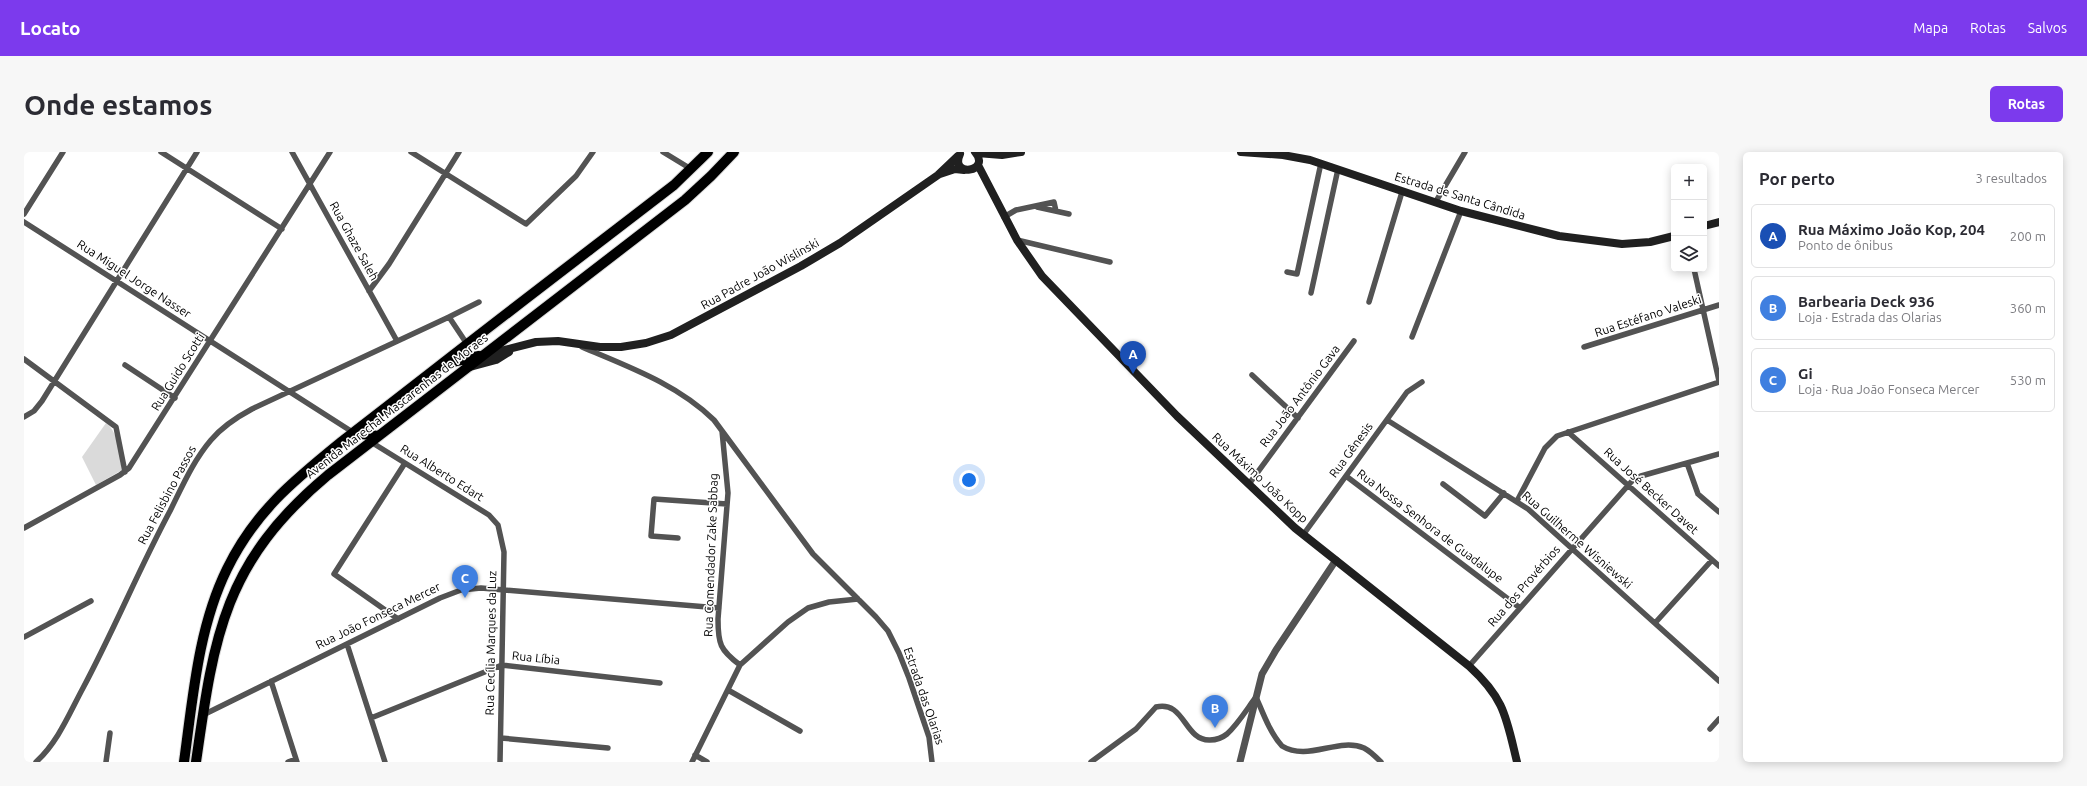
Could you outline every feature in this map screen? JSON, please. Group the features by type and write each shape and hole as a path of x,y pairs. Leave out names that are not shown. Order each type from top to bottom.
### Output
{"highway":[{"name":"Avenida Marechal Mascarenhas de Moraes","path":"184,762 195,685 206,628 213,603 227,569 244,537 267,508 290,484 321,458 674,185 708,152"},
{"name":"Avenida Marechal Mascarenhas de Moraes","path":"196,762 217,639 238,585 255,553 277,523 328,475 482,355 680,205 734,152"},
{"path":"533,294 540,307 535,315"},
{"path":"440,365 482,355"},
{"path":"354,433 375,439"},
{"path":"321,458 324,471 328,475"}],"main road":[{"path":"976,153 1002,155 1021,152"},
{"name":"Estrada de Santa Cândida","path":"1241,152 1283,155 1321,163 1435,203 1539,232 1607,243 1636,244 1671,237"},
{"name":"Rua Máximo João Kopp","path":"976,153 979,159 978,165 992,196 1033,265 1046,280 1188,426 1303,535 1470,666 1489,685 1502,706 1517,762"},
{"name":"Rua Máximo João Kopp","path":"960,154 958,162 992,196"},
{"name":"Rua Padre João Wislinski","path":"577,345 600,347 633,346 671,336 821,254 938,175 960,154"},
{"path":"967,170 1002,155"},
{"name":"Rua Padre João Wislinski","path":"938,175 955,169 967,170"},
{"path":"1707,225 1719,222"},
{"path":"482,355 547,341 577,345"},
{"path":"467,367 496,360 515,348"}],"street":[{"path":"24,214 63,152"},
{"path":"160,152 282,229"},
{"path":"24,417 38,407 197,152"},
{"name":"Rua Ghaze Saleh","path":"292,152 397,341"},
{"name":"Rua Guido Scotti","path":"24,528 126,472 175,398 330,152"},
{"path":"411,152 526,224 576,176 594,152"},
{"path":"369,291 459,152"},
{"path":"663,152 691,170"},
{"path":"1435,203 1465,152"},
{"path":"1287,272 1297,274 1321,163"},
{"path":"1311,293 1338,169"},
{"path":"1369,302 1402,192"},
{"path":"1004,217 1016,210 1054,202 1056,211 1069,214"},
{"path":"1412,337 1461,211"},
{"name":"Rua Miguel Jorge Nasser","path":"24,222 354,433"},
{"path":"1017,240 1110,262"},
{"path":"1517,501 1545,448 1552,439 1568,432 1719,381 1695,272"},
{"name":"Rua Felisbino Passos","path":"36,762 54,742 61,730 94,668 166,518 204,448 221,430 240,416 289,391 479,302"},
{"name":"Rua Estéfano Valeski","path":"1584,347 1719,305"},
{"path":"449,317 467,344"},
{"name":"Rua João Antônio Gava","path":"1249,484 1354,341"},
{"path":"577,345 651,377 680,392 705,411 722,431"},
{"path":"24,359 116,427 126,472"},
{"path":"125,365 175,398"},
{"path":"1252,375 1298,418"},
{"name":"Rua Gênesis","path":"1303,535 1410,389 1422,382"},
{"name":"Rua Guilherme Wisniewski","path":"1387,420 1517,501 1572,548 1719,681"},
{"name":"Rua Comendador Zake Sabbag","path":"722,431 727,475 727,504 719,608 720,644 725,654 740,665"},
{"name":"Estrada das Olarias","path":"722,431 799,537 821,563 883,624 899,653 927,731 932,747 932,762"},
{"name":"Rua José Becker Davet","path":"1568,432 1719,566"},
{"name":"Rua Alberto Edart","path":"375,439 406,463 489,515 498,525"},
{"path":"1628,484 1641,476 1719,454"},
{"path":"398,618 334,574 406,463"},
{"path":"1687,463 1698,494 1719,512"},
{"name":"Rua Nossa Senhora de Guadalupe","path":"1346,476 1520,608"},
{"path":"1443,484 1485,516 1504,493"},
{"name":"Rua dos Provérbios","path":"1470,666 1628,484"},
{"path":"678,538 650,536 654,499 727,504"},
{"name":"Rua Cecília Marques da Luz","path":"498,525 504,552 500,762"},
{"path":"1240,762 1256,697 1268,663 1336,560"},
{"path":"1655,623 1712,560"},
{"name":"Rua João Fonseca Mercer","path":"203,715 398,618 461,590 481,588 719,608"},
{"path":"692,762 740,665 788,622 808,608 829,602 858,599"},
{"path":"24,637 91,601"},
{"path":"347,644 385,762"},
{"name":"Rua Líbia","path":"371,718 502,665 660,683"},
{"path":"271,681 297,761 288,762"},
{"path":"728,690 800,731"},
{"path":"1091,762 1136,729 1156,707 1167,706 1173,708 1197,737 1213,740 1228,734 1256,697"},
{"path":"1256,697 1277,740 1283,747 1295,755 1310,757 1344,748 1358,747 1368,751 1381,762"},
{"path":"1710,729 1719,719"},
{"path":"106,762 110,733"},
{"path":"500,738 608,748"},
{"path":"695,755 707,762"}],"shaded area":[{"path":"106,423 114,432 122,470 96,485 82,457"}],"place":[{"name":"Rua Máximo João Kop, 204","path":"1133,374"},
{"name":"Gi","path":"465,598"},
{"name":"Barbearia Deck 936","path":"1215,728"}]}
